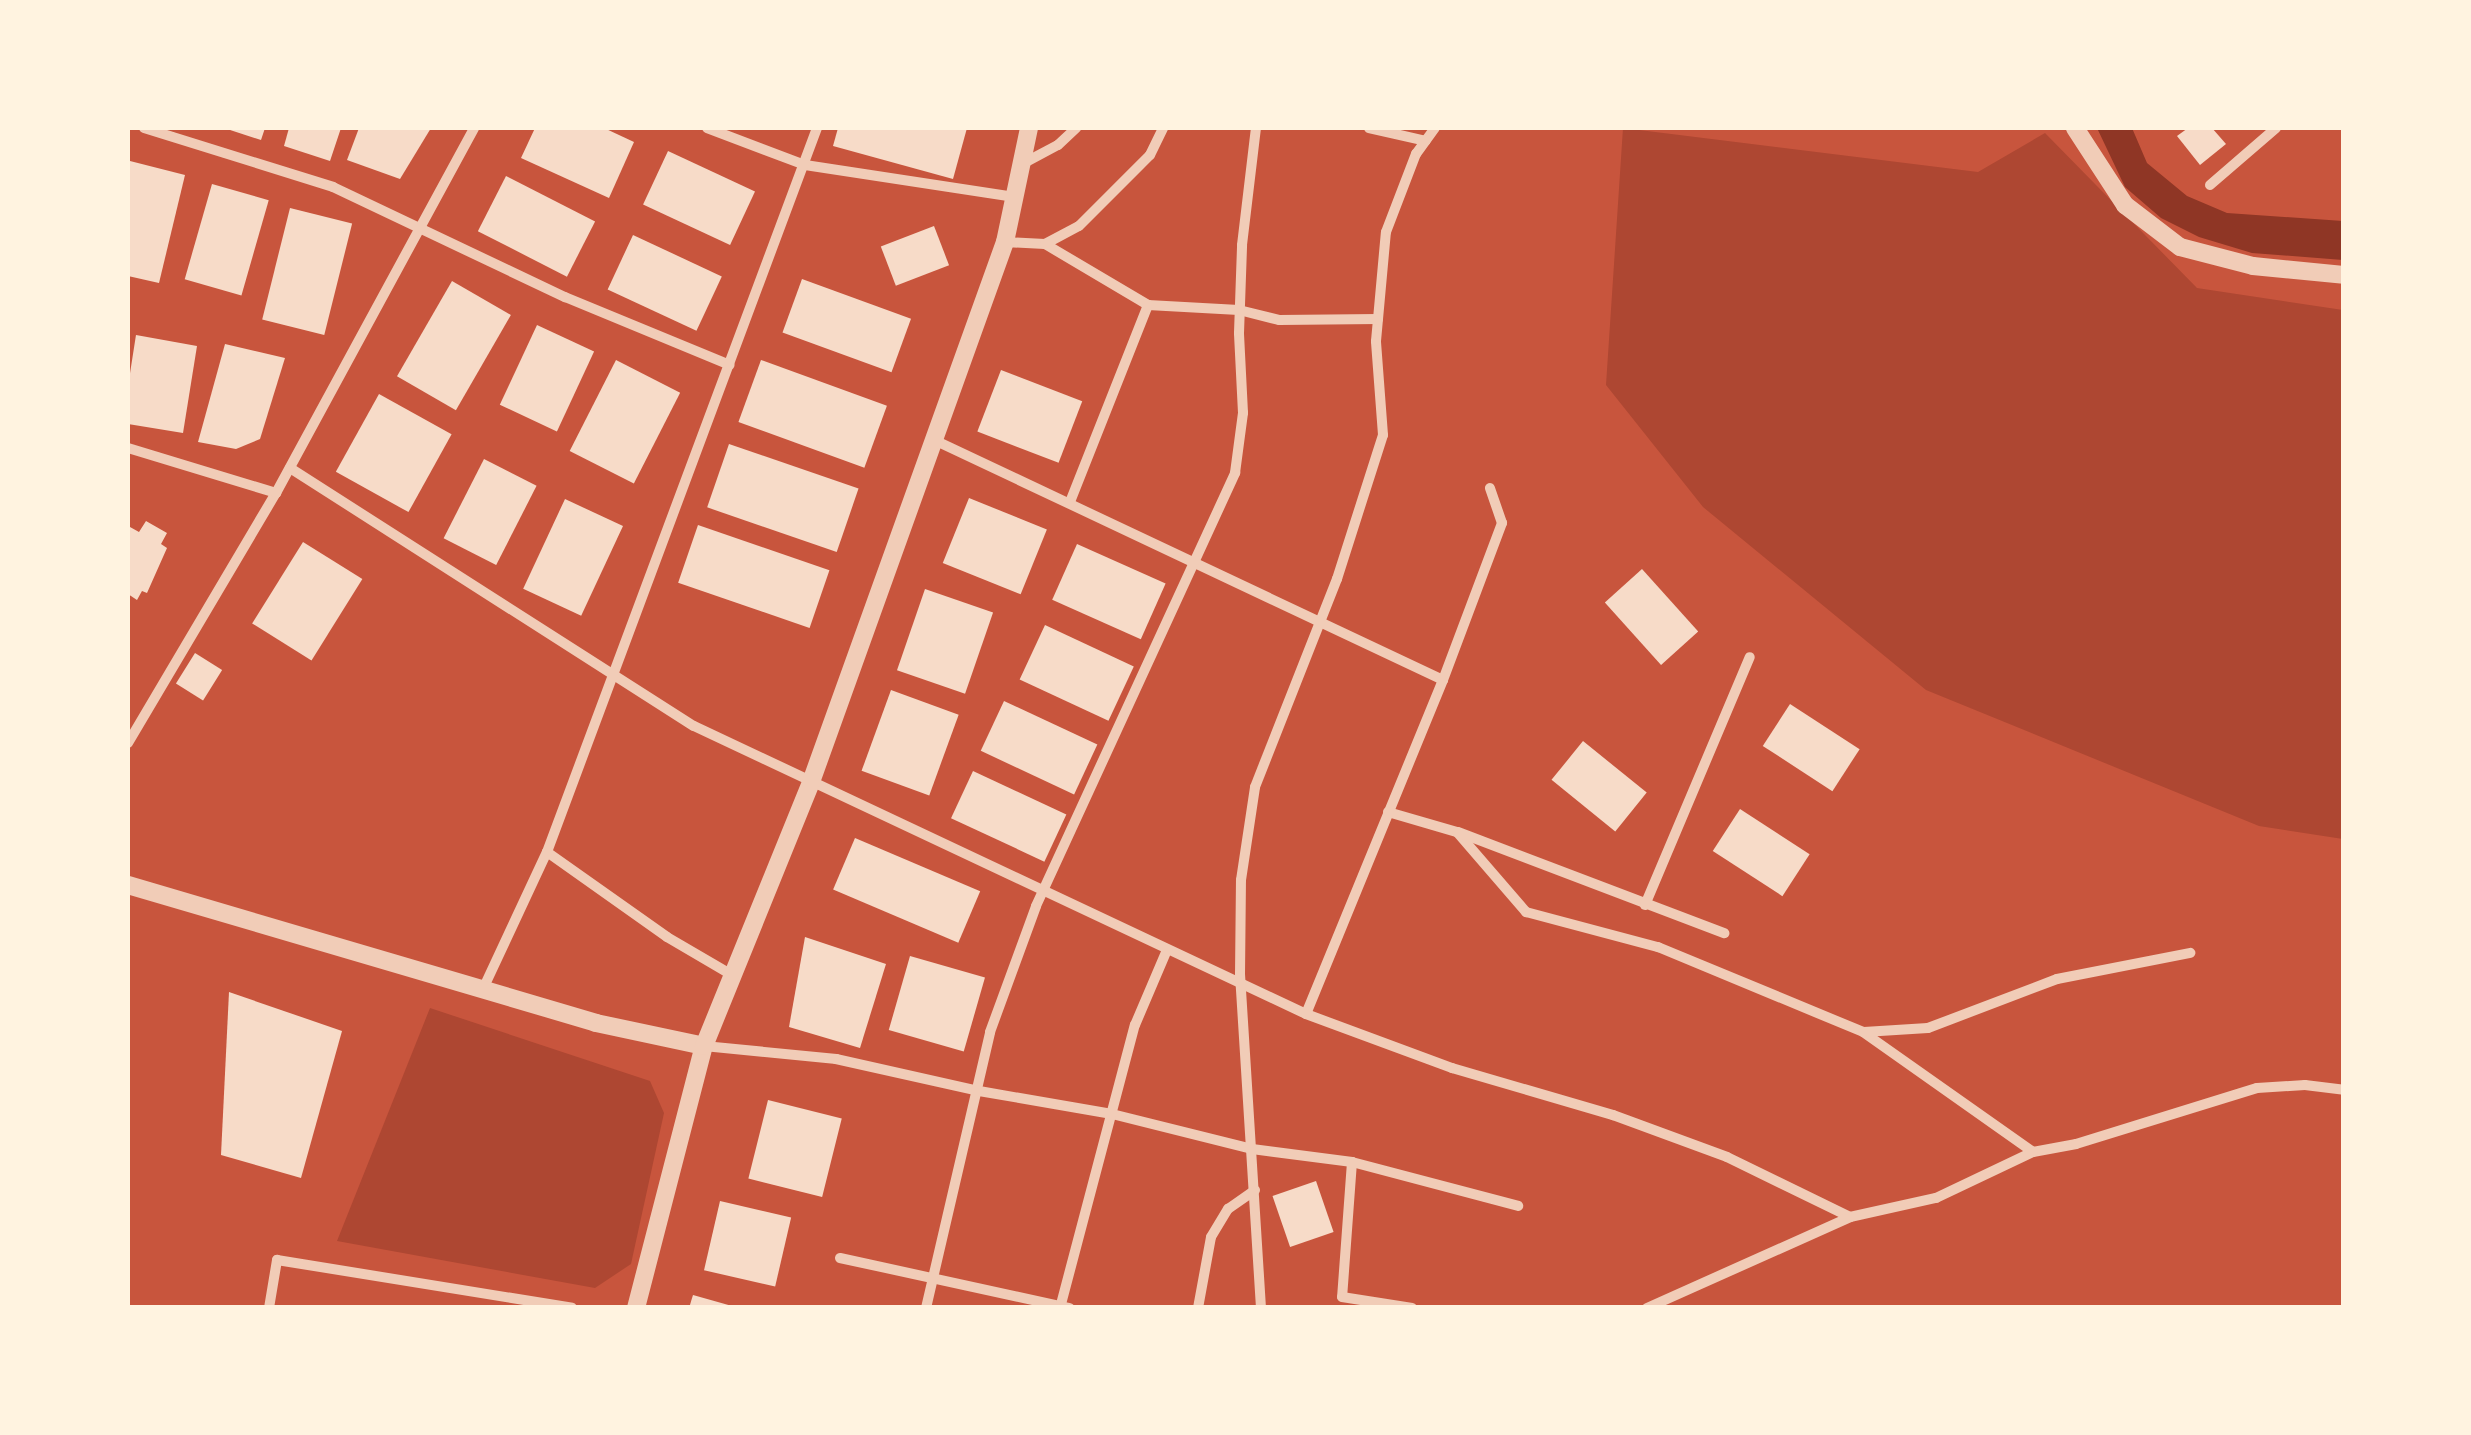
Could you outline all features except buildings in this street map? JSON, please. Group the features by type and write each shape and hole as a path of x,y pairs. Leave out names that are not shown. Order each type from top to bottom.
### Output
{"street":[{"path":"144,128 333,187 565,297 730,365"},
{"path":"128,743 276,494 474,128"},
{"path":"708,128 805,166 1016,197"},
{"path":"483,989 547,852 816,128"},
{"path":"636,1308 704,1046 811,782 1004,242 1030,128"},
{"path":"1024,163 1058,145 1076,128"},
{"path":"1045,244 1078,226 1126,179 1150,155 1163,128"},
{"path":"926,1308 990,1032 1042,892 1235,472 1243,413 1239,310 1246,183 1256,128"},
{"path":"1369,128 1426,141"},
{"path":"1262,1308 1240,985 1241,880 1255,786 1318,625 1383,435 1378,319 1386,232 1435,128"},
{"path":"2075,128 2126,205 2180,247 2253,266 2344,275"},
{"path":"2210,185 2276,128"},
{"path":"1004,242 1045,244 1148,305 1239,310 1279,320 1378,319"},
{"path":"1070,502 1148,305"},
{"path":"931,438 1193,561 1318,625 1443,680"},
{"path":"128,448 276,494"},
{"path":"290,468 611,677 694,726 1306,1014 1452,1068 1612,1116 1727,1157 1850,1217"},
{"path":"1306,1014 1443,680 1502,523 1490,488"},
{"path":"1645,905 1750,656"},
{"path":"1388,812 1457,832 1724,933"},
{"path":"1457,832 1526,912 1658,947 1862,1032 2033,1152"},
{"path":"547,852 667,938 732,975"},
{"path":"128,884 596,1023 704,1046 836,1059 979,1092 1112,1114 1252,1150 1352,1162 1518,1206"},
{"path":"840,1258 1064,1307 1135,1024 1167,950"},
{"path":"1862,1032 1928,1028 2057,979 2190,953"},
{"path":"1648,1307 1850,1217 1936,1198 2033,1152 2076,1144 2257,1088 2304,1085 2344,1090"},
{"path":"1352,1162 1342,1297 1412,1308"},
{"path":"1198,1308 1211,1237 1228,1209 1255,1190"},
{"path":"269,1308 277,1260 572,1308"}],"shaded area":[{"path":"1623,128 1978,172 2045,133 2197,288 2343,310 2343,839 2259,826 1926,690 1703,507 1606,385"},
{"path":"2097,128 2132,128 2147,163 2187,196 2227,213 2343,221 2343,260 2252,253 2199,237 2161,218 2125,187"},
{"path":"430,1008 650,1081 664,1113 631,1264 595,1288 337,1241"}]}
